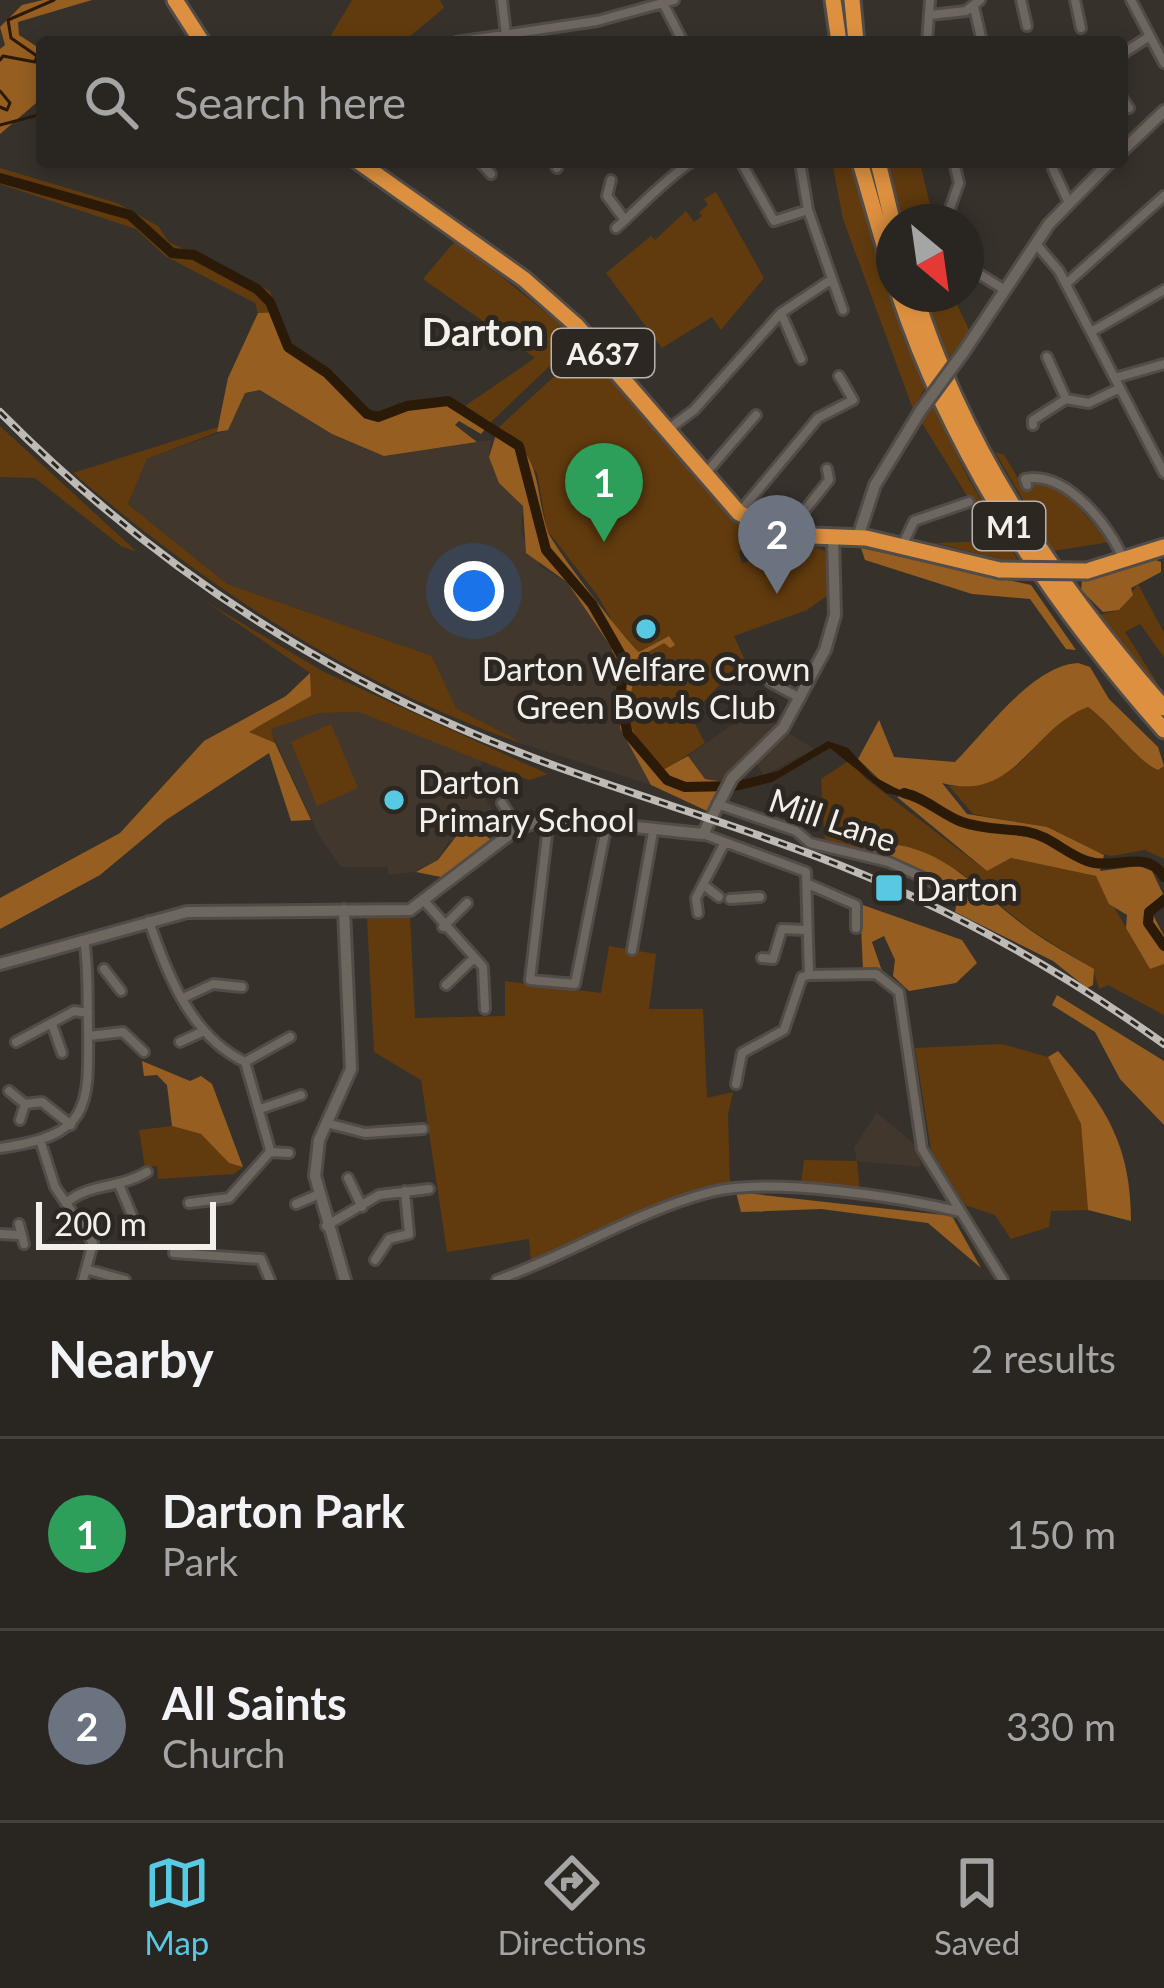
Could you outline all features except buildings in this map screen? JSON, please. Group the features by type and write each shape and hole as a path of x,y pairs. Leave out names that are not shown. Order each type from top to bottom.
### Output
{"highway":[{"path":"175,0 198,36"},
{"path":"833,0 838,36"},
{"path":"852,0 855,36"},
{"name":"A637","path":"367,168 543,296 602,352 703,477 739,513 784,535 859,537 903,544 1000,570 1087,571 1164,547"},
{"path":"862,168 876,218"},
{"path":"879,168 888,204"},
{"name":"M1","path":"906,312 951,422 1006,522 1069,614 1164,730"},
{"name":"M1","path":"922,312 951,388 1016,511 1058,576 1164,708"}],"main road":[{"path":"1128,145 1164,111"},
{"path":"859,537 875,485 921,410 1068,201 1104,168"},
{"path":"0,964 148,920 200,910 396,912 427,903 518,828 549,818 704,834 724,792 783,728 825,650 835,615 833,538"},
{"path":"344,910 351,1069 315,1153 317,1195 345,1280"}],"street":[{"path":"502,0 506,35"},
{"path":"545,36 674,0"},
{"path":"928,36 930,0"},
{"path":"1021,0 1027,26"},
{"path":"1075,0 1081,28"},
{"path":"1131,0 1164,63"},
{"path":"663,3 680,36"},
{"path":"930,16 977,3 981,36"},
{"path":"498,36 524,36"},
{"path":"1128,50 1150,36"},
{"path":"486,168 492,174"},
{"path":"616,228 653,189 683,168"},
{"path":"744,168 774,220 808,210"},
{"path":"801,168 808,210 843,310"},
{"path":"951,204 959,183 955,168"},
{"path":"1053,169 1068,201"},
{"path":"611,180 607,196 626,220"},
{"path":"1066,284 1164,196"},
{"path":"1036,244 1066,284 1164,473"},
{"path":"984,277 1005,290"},
{"path":"665,432 694,410 781,313 832,279"},
{"path":"1091,332 1164,290"},
{"path":"781,313 801,359"},
{"path":"1047,358 1066,399"},
{"path":"1115,378 1164,364"},
{"path":"739,513 818,418 853,400 839,376"},
{"path":"1033,424 1066,399 1089,404 1120,388"},
{"path":"703,477 756,415"},
{"path":"784,535 829,480 827,469"},
{"path":"1027,485 1024,479 1038,476 1067,490 1114,539 1125,562"},
{"path":"903,544 914,521 969,502"},
{"path":"770,682 800,698"},
{"name":"Mill Lane","path":"724,792 810,843 863,860 889,862 934,883"},
{"path":"502,803 518,828"},
{"path":"549,818 530,980 575,984 606,827"},
{"path":"630,944 653,832"},
{"path":"704,834 800,868 808,884 809,975"},
{"path":"698,913 696,898 724,844"},
{"path":"808,884 856,904 856,928"},
{"path":"705,886 725,898 760,897"},
{"path":"427,903 443,927 483,967 485,1009"},
{"path":"443,927 467,903"},
{"path":"148,920 164,966 212,1043 245,1062 270,1152"},
{"path":"762,958 773,959 782,929 805,930"},
{"path":"0,1148 41,1143 70,1125 90,1090 90,984 84,940"},
{"path":"446,985 474,958"},
{"path":"104,969 107,980 121,991"},
{"path":"736,1084 742,1053 784,1030 802,977 876,974 895,984 906,1014 922,1149 1004,1280"},
{"path":"90,984 107,980"},
{"path":"183,998 213,984 242,987"},
{"path":"16,1042 32,1029 53,1027 74,1012 88,1013"},
{"path":"53,1027 62,1053"},
{"path":"180,1042 204,1031"},
{"path":"88,1036 123,1032 144,1052"},
{"path":"245,1062 290,1037"},
{"path":"8,1091 25,1104 42,1102 70,1125"},
{"path":"260,1109 301,1095"},
{"path":"20,1120 25,1104"},
{"path":"326,1123 365,1132 423,1130"},
{"path":"41,1143 55,1186 93,1243 83,1280"},
{"path":"189,1203 229,1198 245,1174 270,1152 289,1153"},
{"path":"67,1202 97,1185 120,1187 147,1172"},
{"path":"348,1178 362,1207"},
{"path":"120,1187 137,1227"},
{"path":"496,1280 687,1199 734,1188 824,1191 960,1212"},
{"path":"326,1226 379,1195 429,1189"},
{"path":"375,1260 389,1239 409,1234 405,1191"},
{"path":"296,1204 317,1195"},
{"path":"0,1234 21,1234"},
{"path":"174,1253 261,1259 270,1280"},
{"path":"89,1270 125,1280"}],"shaded area":[{"path":"92,0 18,22 19,35 36,46 36,103 0,134 0,49 5,45 0,27 22,5"},
{"path":"352,0 440,0 444,8 410,36 331,36"},
{"path":"0,168 117,203 158,226 169,242 270,291 277,312 258,313 255,303 165,256 136,229 0,184"},
{"path":"833,168 852,168 876,248 876,309 843,219"},
{"path":"889,168 921,168 930,204 897,204"},
{"path":"716,192 764,278 721,330 712,317 662,348 606,273 651,236 655,240 686,211 694,222 708,205 704,199"},
{"path":"456,240 575,336 572,345 491,422 465,406 535,358 423,279"},
{"path":"277,312 291,345 330,371 370,411 380,414 407,403 448,397 491,422 481,434 459,421 455,425 477,442 384,456 332,434 260,390 245,393 228,430 217,432 228,378 258,313"},
{"path":"877,312 895,312 925,388 913,409"},
{"path":"931,312 961,312 970,332 948,359"},
{"path":"582,351 589,351 706,490 758,537 739,552 742,563 811,545 825,551 831,593 807,610 734,636 744,658 691,716 705,743 664,771 638,739 629,708 636,658 668,636 639,652 624,642 598,596 547,530 537,473 498,428"},
{"path":"261,390 332,434 384,456 491,440 489,457 500,483 523,506 521,533 541,567 567,582 611,647 621,677 620,728 651,785 526,745 456,708 432,656 227,584 128,504 147,459 227,430 245,393"},
{"path":"933,405 969,480 1021,565 936,543 995,541 922,423"},
{"path":"0,426 137,552 121,546 35,478 0,477"},
{"path":"218,427 217,432 147,459 128,504 227,584 432,656 456,708 526,745 402,694 287,630 231,595 73,473"},
{"path":"498,428 531,462 553,541 621,632 639,652 669,636 675,645 670,648 664,643 637,658 629,718 638,739 663,770 688,756 705,779 724,782 707,811 651,785 620,728 621,677 611,647 567,582 526,553 523,506 499,483 489,457"},
{"path":"995,452 1004,455 1025,490 1038,480 1065,493 1110,542 1053,551"},
{"path":"861,548 1031,585 1076,650 1066,649 1030,599 972,594 865,560"},
{"path":"1153,559 1161,562 1161,572 1131,588 1133,595 1119,610 1103,612 1081,590 1082,581"},
{"path":"1138,584 1164,633 1164,657 1140,624 1125,632 1164,694 1099,615 1119,610"},
{"path":"205,601 324,672 548,774 529,780 359,712 319,713 271,729 275,743 248,732 310,696 310,673"},
{"path":"1078,663 1090,667 1109,699 1158,747 1164,766 1158,770 1150,765 1088,707 1068,717 1006,773 988,783 942,783 967,814 1047,827 1104,855 1100,871 1139,866 1152,871 1163,894 1149,907 1164,936 1164,964 1150,969 1126,928 1127,915 1109,904 1096,876 1011,858 987,871 897,797 915,795 884,784 858,759 879,720 894,757 955,762 1027,687 1061,667"},
{"path":"310,673 311,696 249,732 275,743 311,820 291,821 269,753 166,820 100,875 0,929 0,898 120,833 204,741 286,696"},
{"path":"1088,707 1150,765 1158,770 1164,766 1164,859 1145,850 1111,856 1079,847 1049,828 973,814 949,786 1001,775 1066,717"},
{"path":"753,710 814,749 764,775 753,758 724,782 705,779 688,756"},
{"name":"Darton Primary School","path":"359,712 483,761 474,779 504,830 492,841 480,830 449,841 438,860 416,872 389,875 387,867 341,867 319,836 270,729 319,713"},
{"path":"331,724 358,788 317,806 291,742"},
{"path":"828,741 848,748 873,776 916,799 886,793 830,748 772,782 731,792 738,781 778,771"},
{"path":"850,760 866,779 987,871 1011,858 1096,876 1150,969 1164,964 1164,1015 1108,985 1099,989 1093,969 1028,928 960,872 898,845 876,851 825,843 821,779"},
{"path":"461,830 480,830 492,841 451,879 416,872 438,860"},
{"path":"898,845 952,868 1030,930 1094,969 1093,985 1087,988 1053,961 955,912 959,891 846,849 876,851"},
{"path":"860,904 962,940 977,963 956,983 909,991 893,976 895,960 884,936 872,942 882,971 863,970"},
{"path":"410,916 415,1018 505,1016 505,981 601,993 609,946 656,954 649,1009 703,1009 707,1098 733,1092 728,1115 730,1186 666,1201 531,1260 529,1239 447,1252 421,1080 374,1052 367,918"},
{"path":"1057,995 1164,1061 1164,1125 1120,1079 1095,1032 1052,1005"},
{"path":"1002,1044 1048,1057 1081,1124 1088,1210 1051,1211 1049,1227 1011,1239 995,1215 965,1205 931,1150 915,1048"},
{"path":"1058,1051 1090,1090 1112,1128 1126,1170 1131,1221 1088,1210 1081,1124 1048,1057"},
{"path":"142,1061 190,1081 201,1076 212,1084 243,1167 229,1163 201,1134 172,1126 167,1085 157,1075 144,1076"},
{"path":"877,1113 918,1147 921,1167 857,1161 854,1148"},
{"path":"172,1126 201,1134 229,1163 243,1167 234,1174 158,1179 157,1166 145,1167 139,1130"},
{"path":"804,1160 857,1161 860,1192 801,1184"},
{"path":"736,1192 952,1216 981,1268 928,1223 821,1209 741,1212"}],"waterway":[{"path":"36,55 11,38 8,20 54,0"},
{"path":"0,60 3,56 36,59"},
{"path":"0,91 10,103 7,110 0,107"},
{"path":"0,125 36,116"},
{"path":"0,178 130,215 172,253 194,255 257,289 270,302 288,347 327,373 367,414 378,417 407,406 448,401 519,446 546,550 592,604 624,660 620,703 628,734 667,780 685,787 734,786"},
{"path":"904,793 962,822 1036,834 1097,863 1149,863 1164,877"},
{"path":"1164,900 1149,912 1148,923 1164,946"}],"railway":[{"path":"0,412 159,552 335,667 505,747 813,855 906,893 1038,962 1164,1044"}],"place":[{"name":"Darton Park","path":"604,542"},
{"name":"All Saints","path":"777,594"},
{"name":"Darton Welfare Crown Green Bowls Club","path":"646,629"},
{"name":"Darton Primary School","path":"394,800"},
{"name":"Darton","path":"889,888"}],"district":[{"name":"Darton","path":"483,331"}]}
